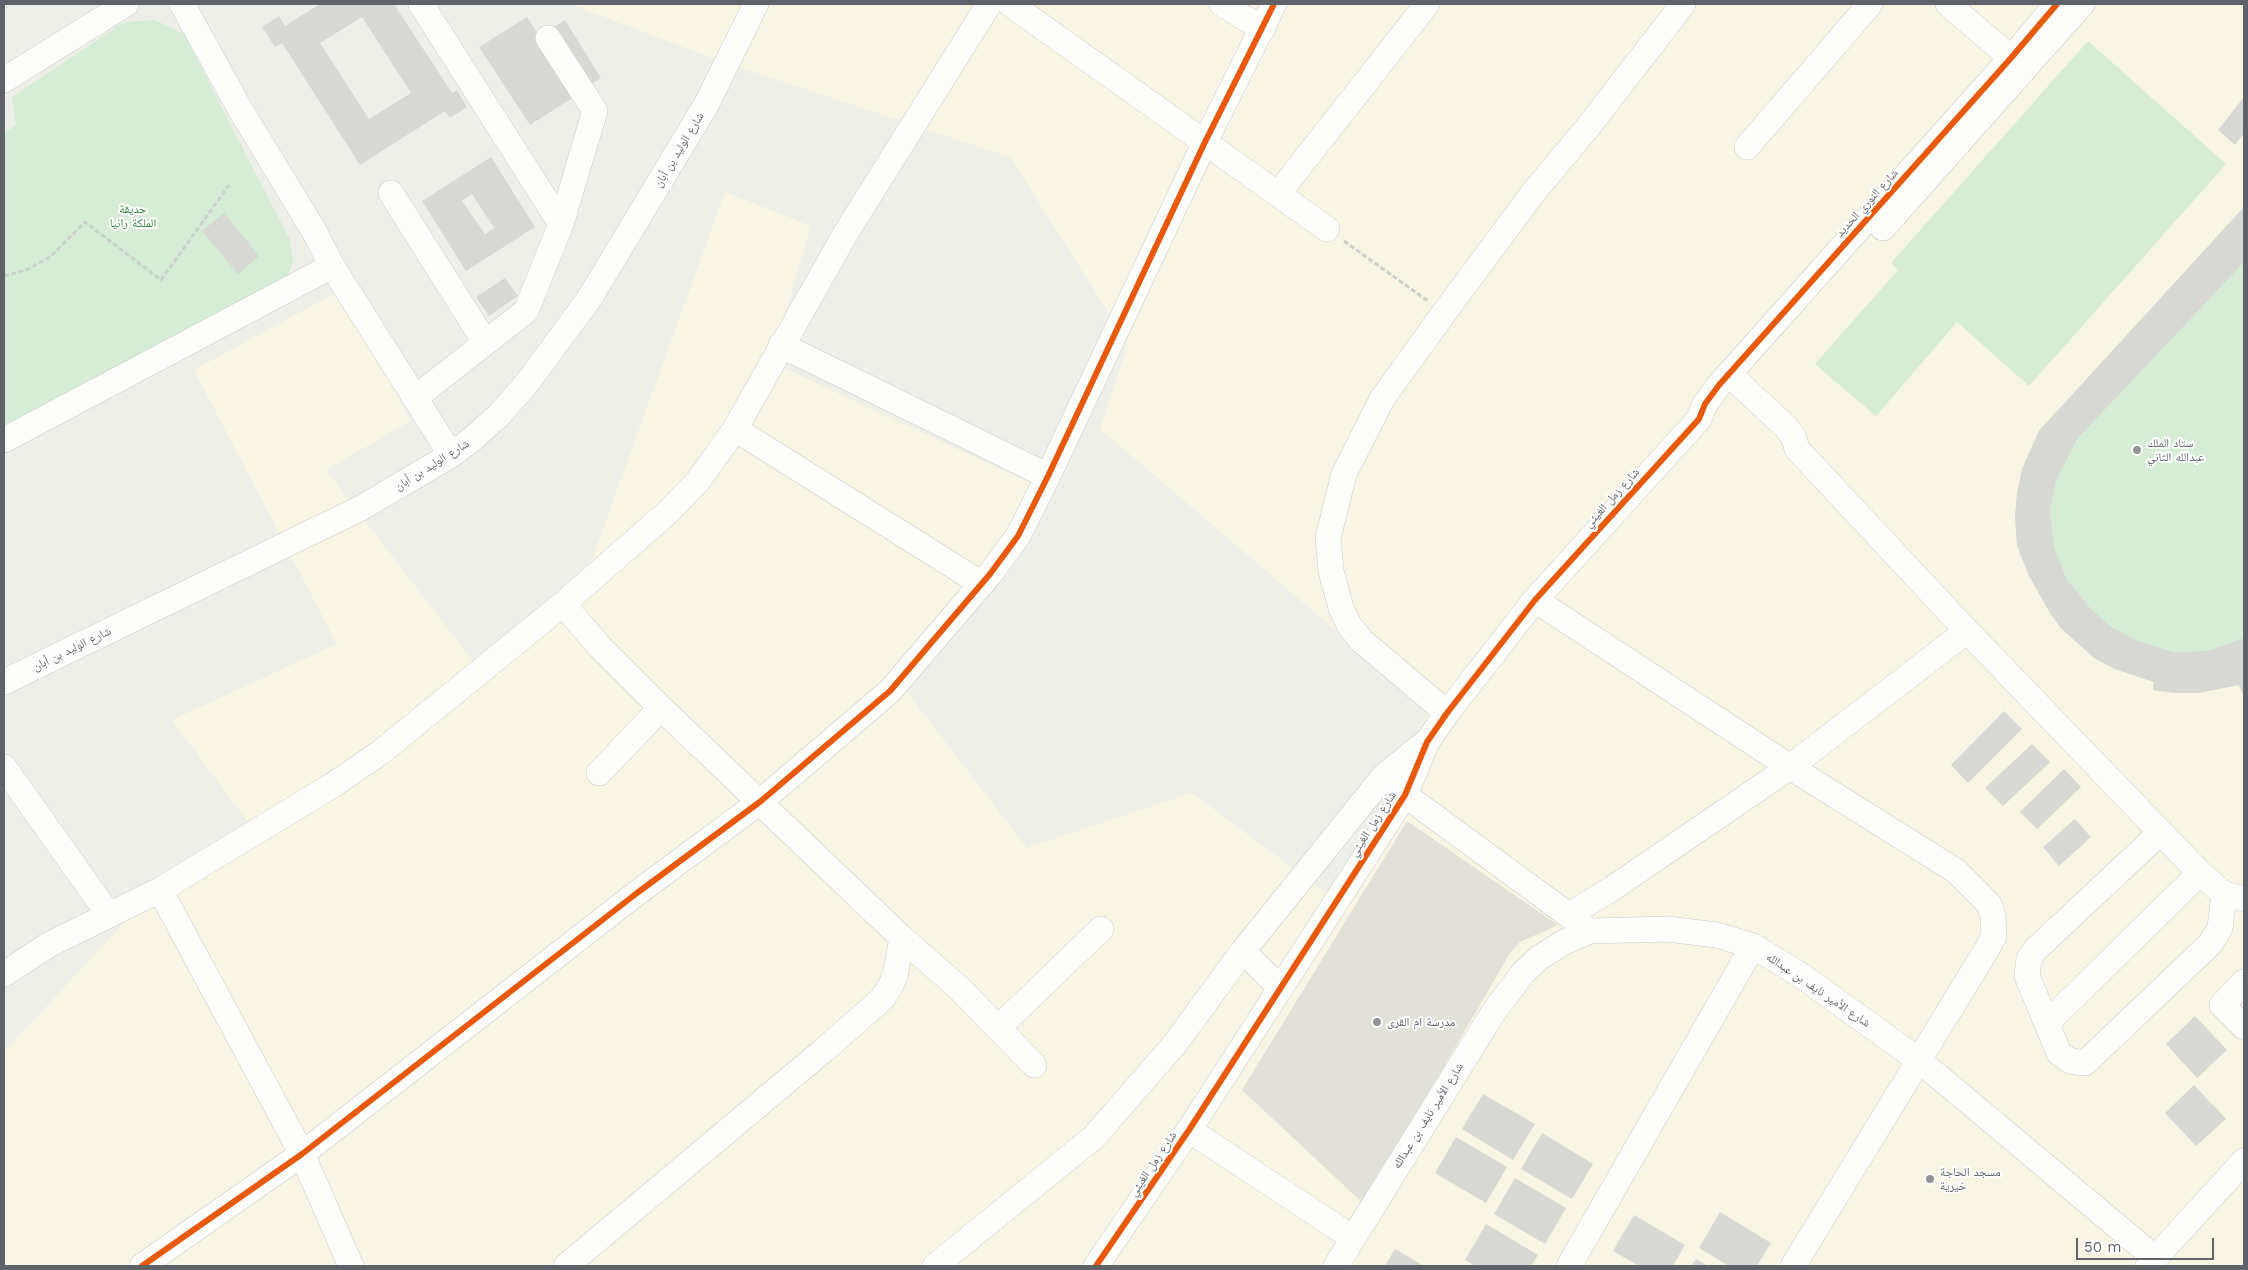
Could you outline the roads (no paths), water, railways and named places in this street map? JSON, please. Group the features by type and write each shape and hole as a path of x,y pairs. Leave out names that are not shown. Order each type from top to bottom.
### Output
{"street":[{"path":"4,80 126,4"},
{"path":"182,4 240,109 314,231 332,266 451,456"},
{"path":"421,4 561,224"},
{"name":"شارع الوليد بن أبان","path":"4,682 361,508 451,456 478,434 510,402 551,352 589,299 706,105 756,4"},
{"path":"4,974 50,944 160,890 333,785 381,752 563,604 668,512 698,481 735,429 847,231 989,4"},
{"path":"1010,4 1327,229"},
{"path":"1222,4 1263,30"},
{"path":"142,1266 302,1154 637,893 760,801 890,691 982,584 1018,536 1205,142 1263,30 1274,4"},
{"path":"1278,194 1427,4"},
{"path":"1447,713 1362,641 1349,625 1341,608 1331,571 1328,538 1344,474 1382,400 1444,312 1534,193 1588,127 1683,4"},
{"path":"1746,147 1870,4"},
{"path":"1948,4 2011,58"},
{"name":"شارع النوري الحديد","path":"1699,419 1714,413 1730,385 2057,4"},
{"name":"شارع النوري الحديد","path":"1730,385 2082,4"},
{"path":"415,398 526,311 561,224 594,111 548,38"},
{"path":"391,193 485,342"},
{"path":"4,440 332,266"},
{"path":"781,345 1048,476"},
{"path":"1730,385 1777,439 1797,449 1967,631 2161,832 2200,873 2239,898 2210,944 2085,1063 2070,1061 2059,1053 2026,976 2029,959 2035,950 2161,832"},
{"name":"شارع زمل الغيثي","path":"1096,1266 1189,1130 1405,795 1427,742 1447,713 1535,600 1699,419"},
{"path":"735,429 982,584"},
{"path":"1535,600 1790,767 1956,871 1989,904 1993,916 1994,936 1920,1061 1794,1266"},
{"path":"563,604 600,647 661,708 902,938 960,989 1034,1065"},
{"path":"1569,915 1610,890 1790,767 1967,631"},
{"path":"599,773 661,708"},
{"path":"935,1266 1094,1137 1174,1045 1243,951 1384,776 1427,742"},
{"path":"4,767 109,915"},
{"path":"1384,776 1405,795 1590,930"},
{"path":"2047,1023 2200,873"},
{"path":"160,890 302,1154 343,1262"},
{"path":"998,1028 1101,929"},
{"name":"شارع الأمير نايف بن عبدالله","path":"1336,1266 1493,1013 1523,972 1539,958 1564,942 1590,930 1667,929 1718,934 1753,946 1799,974 1920,1061 2151,1262"},
{"path":"566,1266 817,1056 882,999 890,987 894,976 902,938"},
{"path":"1569,1266 1753,946"},
{"path":"1243,951 1280,988"},
{"path":"2244,982 2222,1005 2244,1027"},
{"path":"1189,1130 1353,1238"},
{"path":"2151,1262 2244,1161"}],"place":[{"name":"ستاد الملك عبدالله الثاني","path":"2137,450"},
{"name":"مدرسة ام القرى","path":"1377,1022"},
{"name":"مسجد الحاجة خيرية","path":"1930,1179"}],"park label":[{"name":"حديقة الملكة رانيا","path":"133,216"}]}
